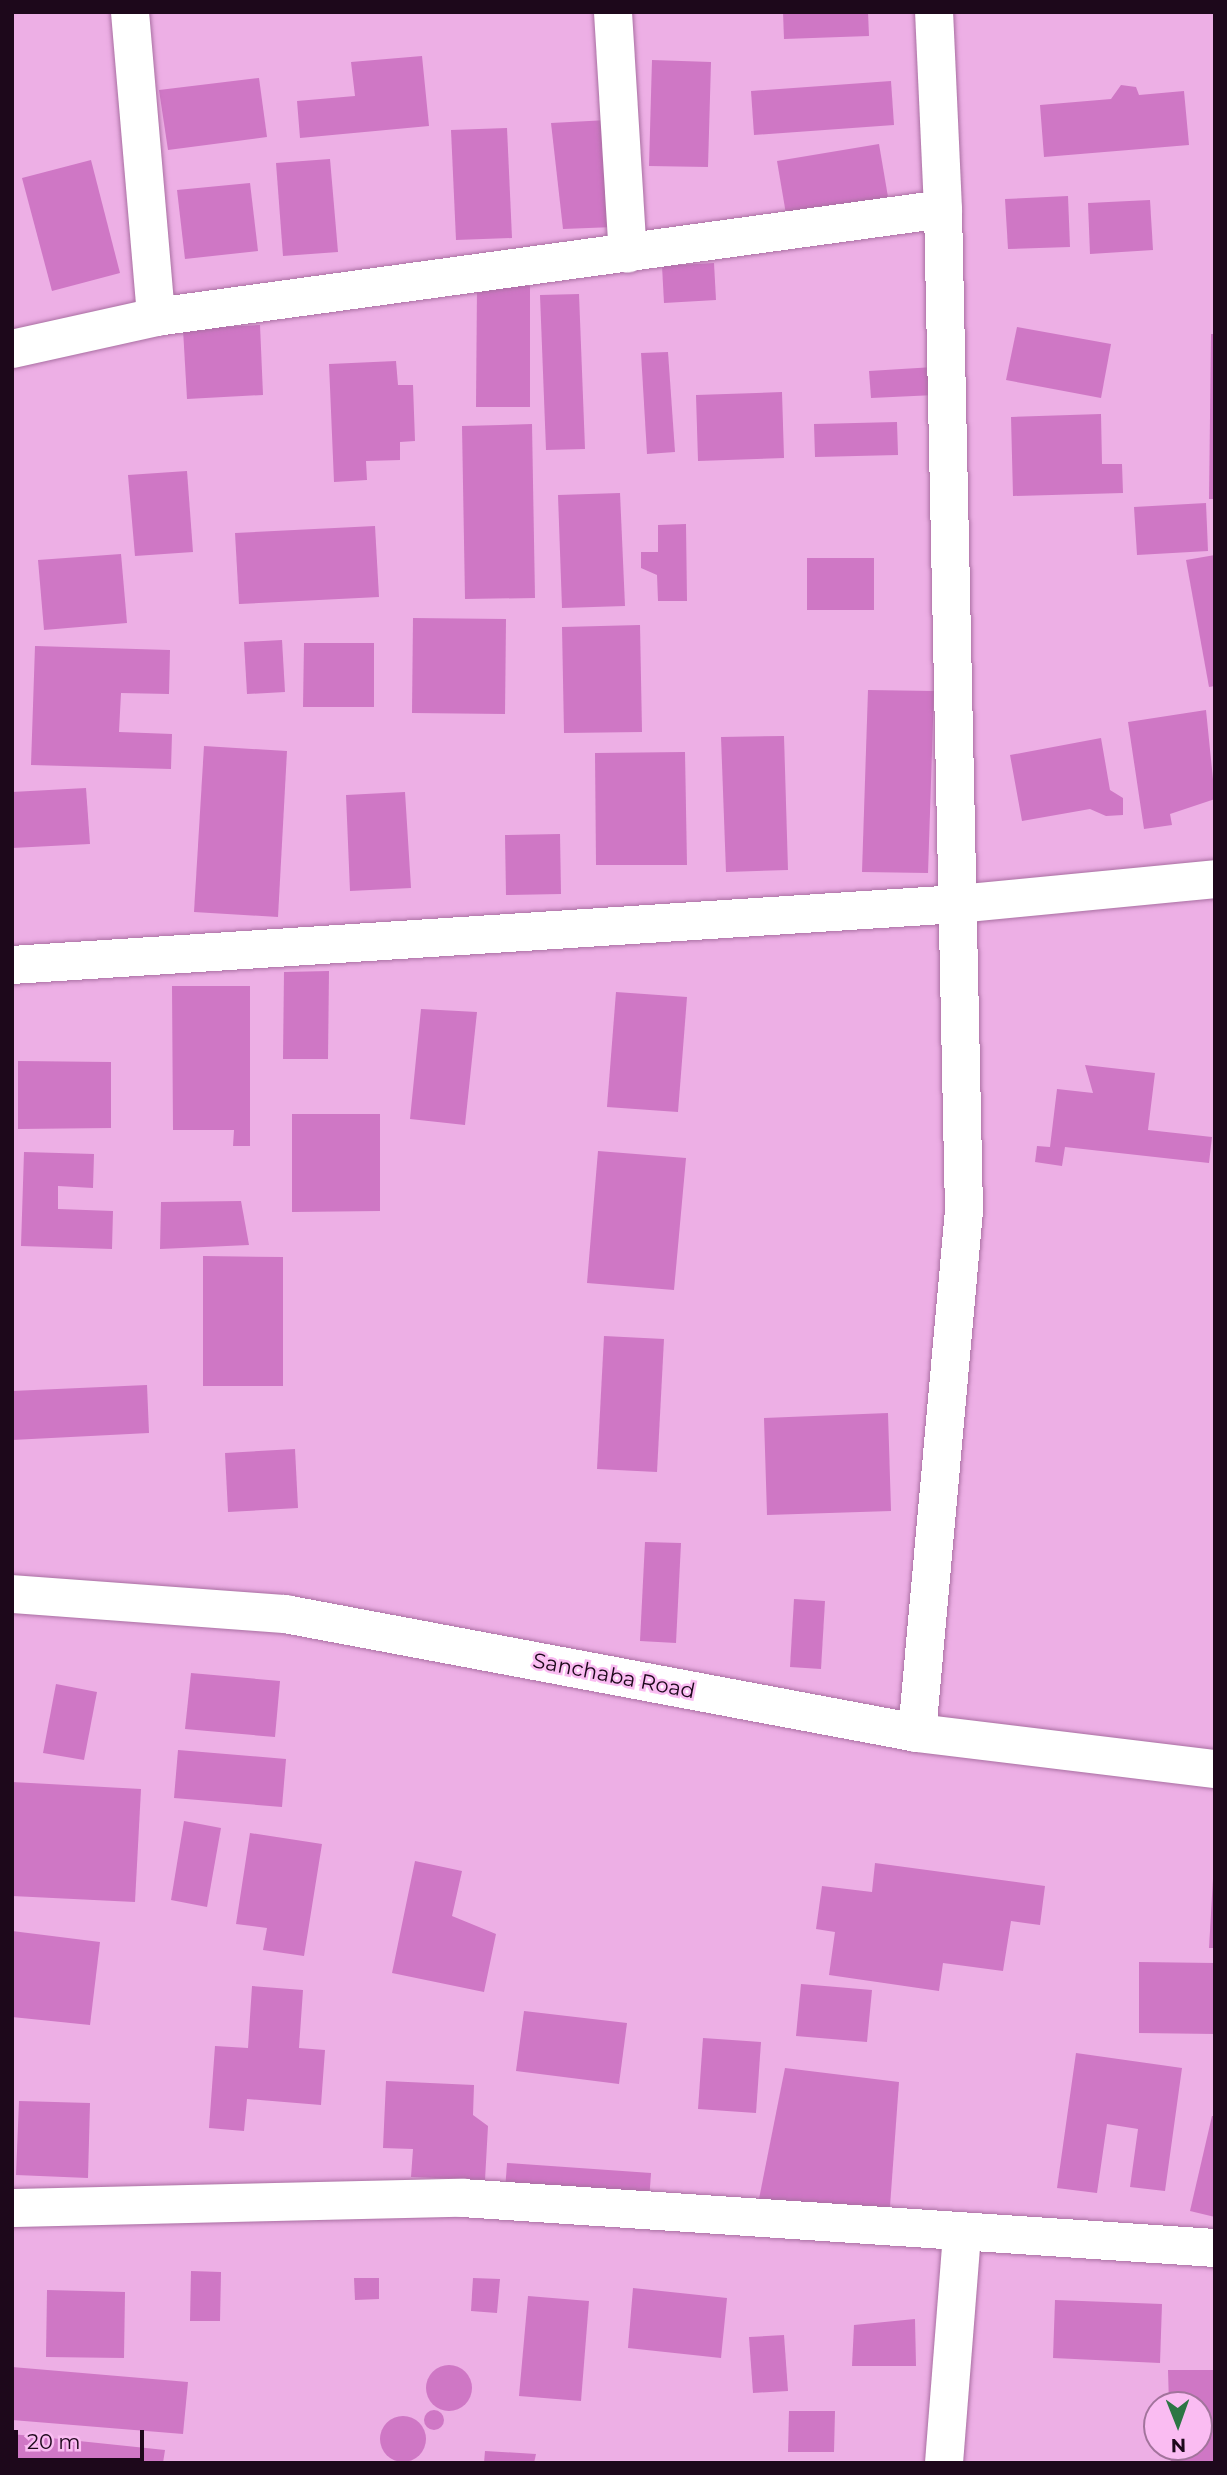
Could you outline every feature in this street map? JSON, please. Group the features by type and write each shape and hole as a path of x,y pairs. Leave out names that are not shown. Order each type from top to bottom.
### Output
{"street":[{"path":"130,12 156,317"},
{"path":"613,12 628,254"},
{"path":"917,1733 964,1211 943,209 934,12"},
{"path":"12,349 156,317 943,209"},
{"path":"12,965 957,904 1215,880"},
{"name":"Sanchaba Road","path":"12,1594 96,1597 285,1614 917,1733 1215,1769"},
{"path":"12,2208 462,2198 1215,2248"},
{"path":"944,2463 962,2232"}],"building":[{"path":"783,12 868,12 869,36 784,39"},
{"path":"422,56 429,126 300,138 297,101 355,96 351,62"},
{"path":"652,60 711,62 708,167 649,166"},
{"path":"259,78 267,137 168,150 159,90"},
{"path":"891,81 894,125 754,135 751,91"},
{"path":"1121,85 1136,87 1139,95 1184,91 1189,145 1044,157 1040,105 1111,99"},
{"path":"608,120 614,227 563,229 551,123"},
{"path":"507,128 512,238 456,240 451,130"},
{"path":"879,144 888,197 786,214 777,161"},
{"path":"330,159 338,252 283,256 276,163"},
{"path":"91,160 120,273 52,291 22,178"},
{"path":"250,183 258,251 185,259 177,190"},
{"path":"1068,196 1070,247 1008,249 1005,199"},
{"path":"1150,200 1153,250 1090,254 1088,203"},
{"path":"714,263 716,300 664,303 662,266"},
{"path":"477,286 530,286 530,407 476,407"},
{"path":"579,294 585,449 546,450 540,295"},
{"path":"260,325 263,395 187,399 183,329"},
{"path":"1017,327 1111,344 1101,398 1006,380"},
{"path":"1211,334 1215,334 1215,499 1209,499"},
{"path":"668,352 675,452 647,454 641,353"},
{"path":"396,361 398,385 413,385 415,441 400,442 400,460 366,461 367,480 334,482 329,364"},
{"path":"934,367 935,395 871,398 869,371"},
{"path":"782,392 784,458 698,461 696,395"},
{"path":"1101,414 1102,464 1122,464 1123,493 1013,496 1011,417"},
{"path":"897,422 898,455 815,457 814,424"},
{"path":"532,424 535,598 465,599 462,426"},
{"path":"187,471 193,552 135,556 128,475"},
{"path":"620,493 625,606 562,608 558,495"},
{"path":"1206,503 1208,551 1137,555 1134,507"},
{"path":"686,524 687,601 658,601 657,575 641,568 641,552 658,552 658,525"},
{"path":"375,526 379,597 239,604 235,533"},
{"path":"121,554 127,623 44,630 38,560"},
{"path":"1215,555 1215,686 1209,687 1186,560"},
{"path":"807,558 874,558 874,610 807,610"},
{"path":"413,618 506,619 505,714 412,713"},
{"path":"640,625 642,732 564,733 562,627"},
{"path":"282,640 285,692 247,694 244,642"},
{"path":"304,643 374,643 374,707 303,707"},
{"path":"35,646 170,650 169,694 121,693 119,732 172,734 171,769 31,765"},
{"path":"868,690 934,691 928,873 862,872"},
{"path":"1206,710 1215,799 1170,814 1172,825 1144,829 1128,722"},
{"path":"784,736 788,870 726,872 721,737"},
{"path":"1101,738 1110,790 1123,798 1123,815 1106,816 1090,809 1022,821 1010,755"},
{"path":"204,746 287,751 278,917 194,912"},
{"path":"685,752 687,865 596,865 595,753"},
{"path":"86,788 90,844 12,848 12,792"},
{"path":"405,792 411,888 350,891 346,795"},
{"path":"560,834 561,894 506,895 505,835"},
{"path":"329,971 328,1059 283,1059 284,972"},
{"path":"172,986 250,986 250,1146 233,1146 234,1130 173,1130"},
{"path":"616,992 687,997 678,1112 607,1107"},
{"path":"421,1009 477,1012 465,1125 410,1119"},
{"path":"18,1061 111,1062 111,1128 18,1129"},
{"path":"1085,1065 1155,1073 1148,1130 1212,1137 1209,1163 1065,1147 1062,1166 1035,1162 1037,1146 1050,1147 1057,1089 1093,1093"},
{"path":"292,1114 380,1114 380,1211 292,1212"},
{"path":"598,1151 686,1158 674,1290 587,1283"},
{"path":"24,1152 94,1154 93,1188 58,1186 58,1209 113,1211 112,1249 21,1246"},
{"path":"241,1201 249,1245 160,1249 161,1202"},
{"path":"203,1256 283,1257 283,1386 203,1386"},
{"path":"604,1336 664,1339 657,1472 597,1469"},
{"path":"147,1385 149,1433 12,1440 12,1391"},
{"path":"888,1413 891,1511 767,1515 764,1418"},
{"path":"295,1449 298,1508 228,1512 225,1453"},
{"path":"645,1542 681,1543 676,1643 640,1641"},
{"path":"794,1599 825,1601 821,1669 790,1667"},
{"path":"191,1673 280,1681 275,1737 185,1729"},
{"path":"56,1684 97,1692 84,1760 43,1753"},
{"path":"178,1750 286,1759 282,1807 174,1798"},
{"path":"12,1782 141,1789 135,1902 12,1896"},
{"path":"184,1821 221,1828 207,1907 171,1900"},
{"path":"250,1833 322,1844 304,1956 263,1950 267,1928 236,1924"},
{"path":"415,1861 462,1871 452,1916 496,1934 484,1992 392,1973"},
{"path":"875,1863 1045,1886 1040,1925 1011,1921 1003,1971 943,1963 939,1991 829,1975 835,1932 816,1929 822,1886 872,1892"},
{"path":"1213,1879 1215,1948 1209,1948"},
{"path":"12,1931 100,1942 90,2025 12,2017"},
{"path":"1139,1962 1215,1963 1215,2034 1139,2033"},
{"path":"801,1984 872,1990 867,2042 796,2036"},
{"path":"252,1986 303,1990 299,2048 325,2050 321,2105 247,2099 244,2131 209,2128 215,2046 248,2048"},
{"path":"524,2011 627,2023 619,2084 516,2071"},
{"path":"703,2038 761,2042 756,2113 698,2109"},
{"path":"1076,2053 1182,2068 1165,2191 1130,2187 1138,2129 1107,2124 1097,2193 1057,2188"},
{"path":"785,2068 899,2082 889,2220 756,2214"},
{"path":"386,2081 474,2085 473,2115 488,2126 485,2180 411,2177 413,2149 383,2148"},
{"path":"19,2101 90,2103 88,2178 16,2175"},
{"path":"1212,2116 1215,2116 1215,2217 1190,2211"},
{"path":"507,2163 651,2173 648,2216 504,2206"},
{"path":"191,2271 221,2272 220,2321 190,2321"},
{"path":"354,2278 379,2278 379,2299 355,2300"},
{"path":"473,2278 500,2279 497,2313 471,2311"},
{"path":"633,2288 727,2298 721,2358 628,2348"},
{"path":"47,2290 125,2292 124,2358 46,2357"},
{"path":"528,2296 589,2301 581,2401 519,2396"},
{"path":"1055,2300 1162,2304 1160,2363 1053,2358"},
{"path":"915,2319 916,2366 852,2366 854,2325"},
{"path":"784,2335 788,2391 753,2393 749,2337"},
{"path":"449,2365 466,2371 472,2388 466,2405 449,2411 432,2405 426,2388 432,2371"},
{"path":"12,2367 188,2382 183,2434 12,2420"},
{"path":"1168,2370 1215,2370 1215,2463 1171,2461 1213,2461 1213,2391 1169,2391"},
{"path":"430,2410 438,2410 444,2420 438,2430 430,2430 424,2424 424,2416"},
{"path":"789,2411 835,2411 834,2452 788,2452"},
{"path":"403,2416 419,2423 426,2439 419,2455 403,2462 387,2455 380,2439 387,2423"},
{"path":"12,2434 165,2450 163,2463 12,2463"},
{"path":"485,2451 536,2454 534,2463 484,2463"}]}
